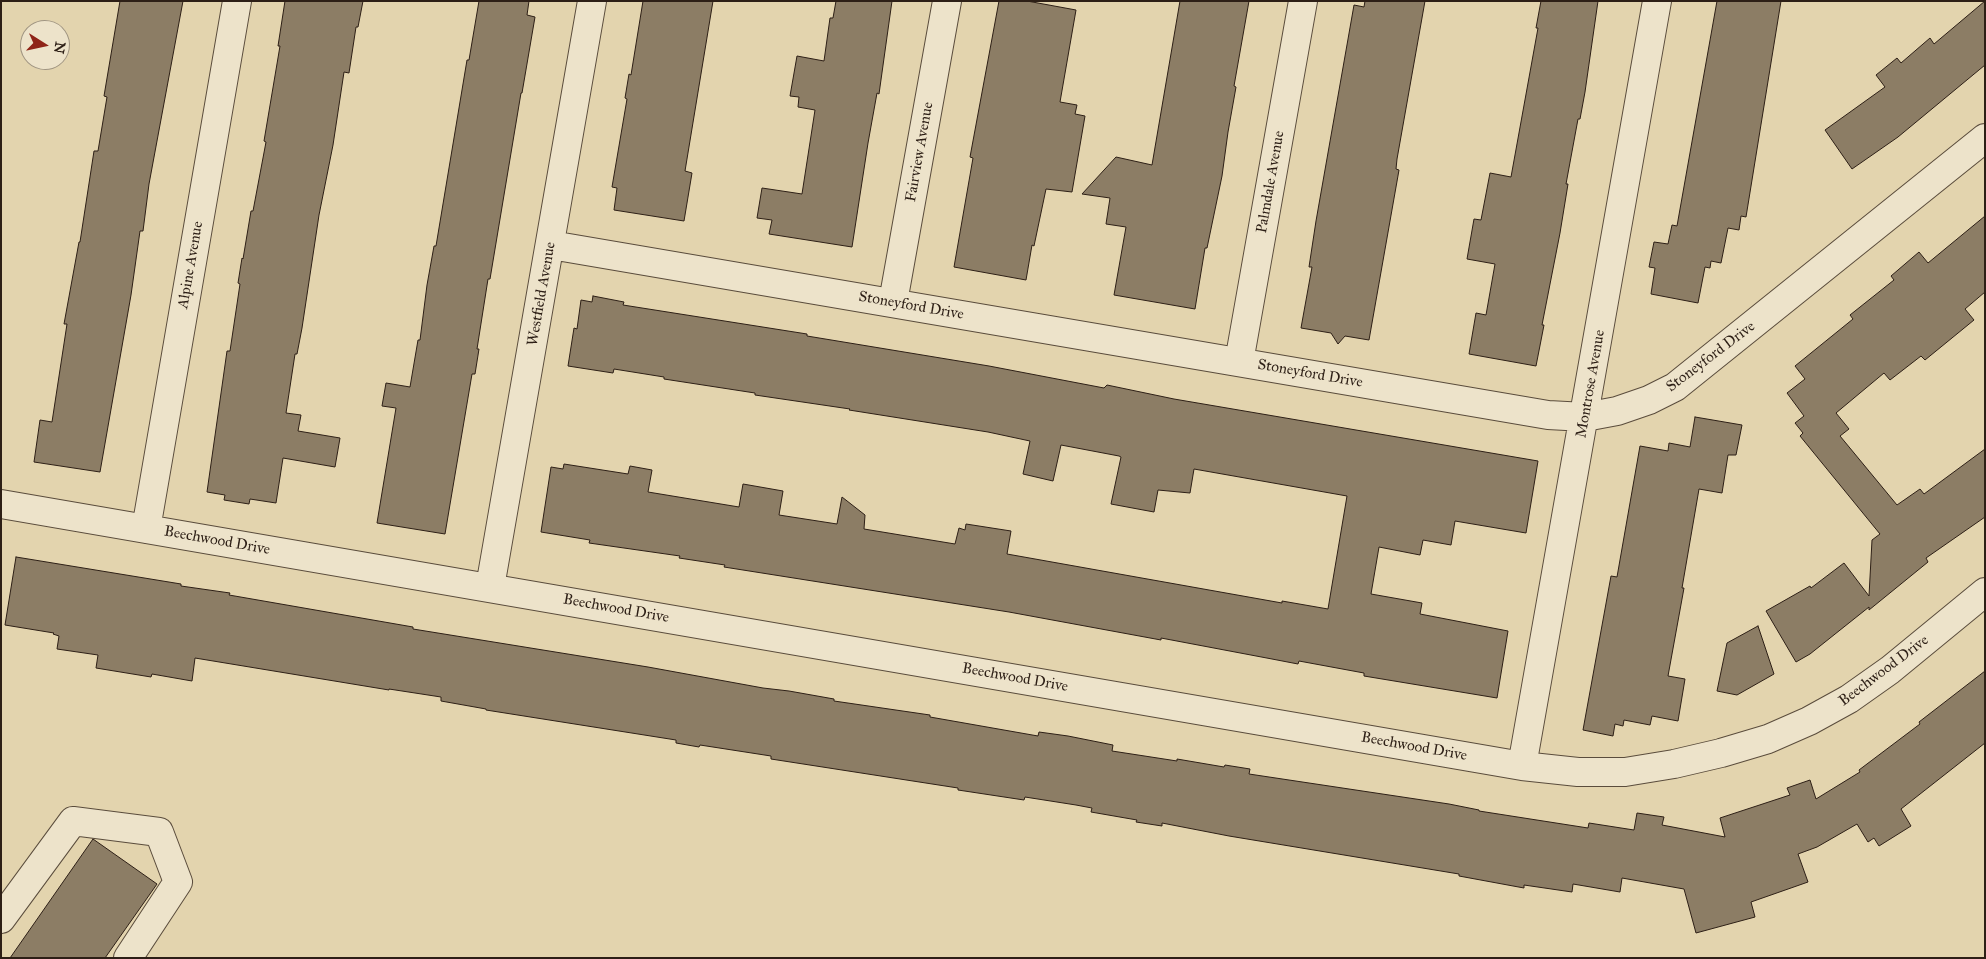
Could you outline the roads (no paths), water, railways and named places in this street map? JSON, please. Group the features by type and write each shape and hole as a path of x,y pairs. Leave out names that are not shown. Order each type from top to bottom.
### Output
{"street":[{"name":"Alpine Avenue","path":"146,529 237,1"},
{"name":"Westfield Avenue","path":"490,587 592,1"},
{"name":"Fairview Avenue","path":"893,302 947,1"},
{"name":"Palmdale Avenue","path":"1239,362 1303,1"},
{"name":"Montrose Avenue","path":"1522,766 1657,1"},
{"name":"Stoneyford Drive","path":"551,245 1548,414 1585,417 1617,411 1649,400 1675,387 1985,138"},
{"name":"Beechwood Drive","path":"1,504 1522,766 1578,772 1625,772 1683,762 1768,739 1809,721 1849,699 1890,670 1985,592"},
{"path":"1,919 73,821 159,832 178,882 128,958"}]}
